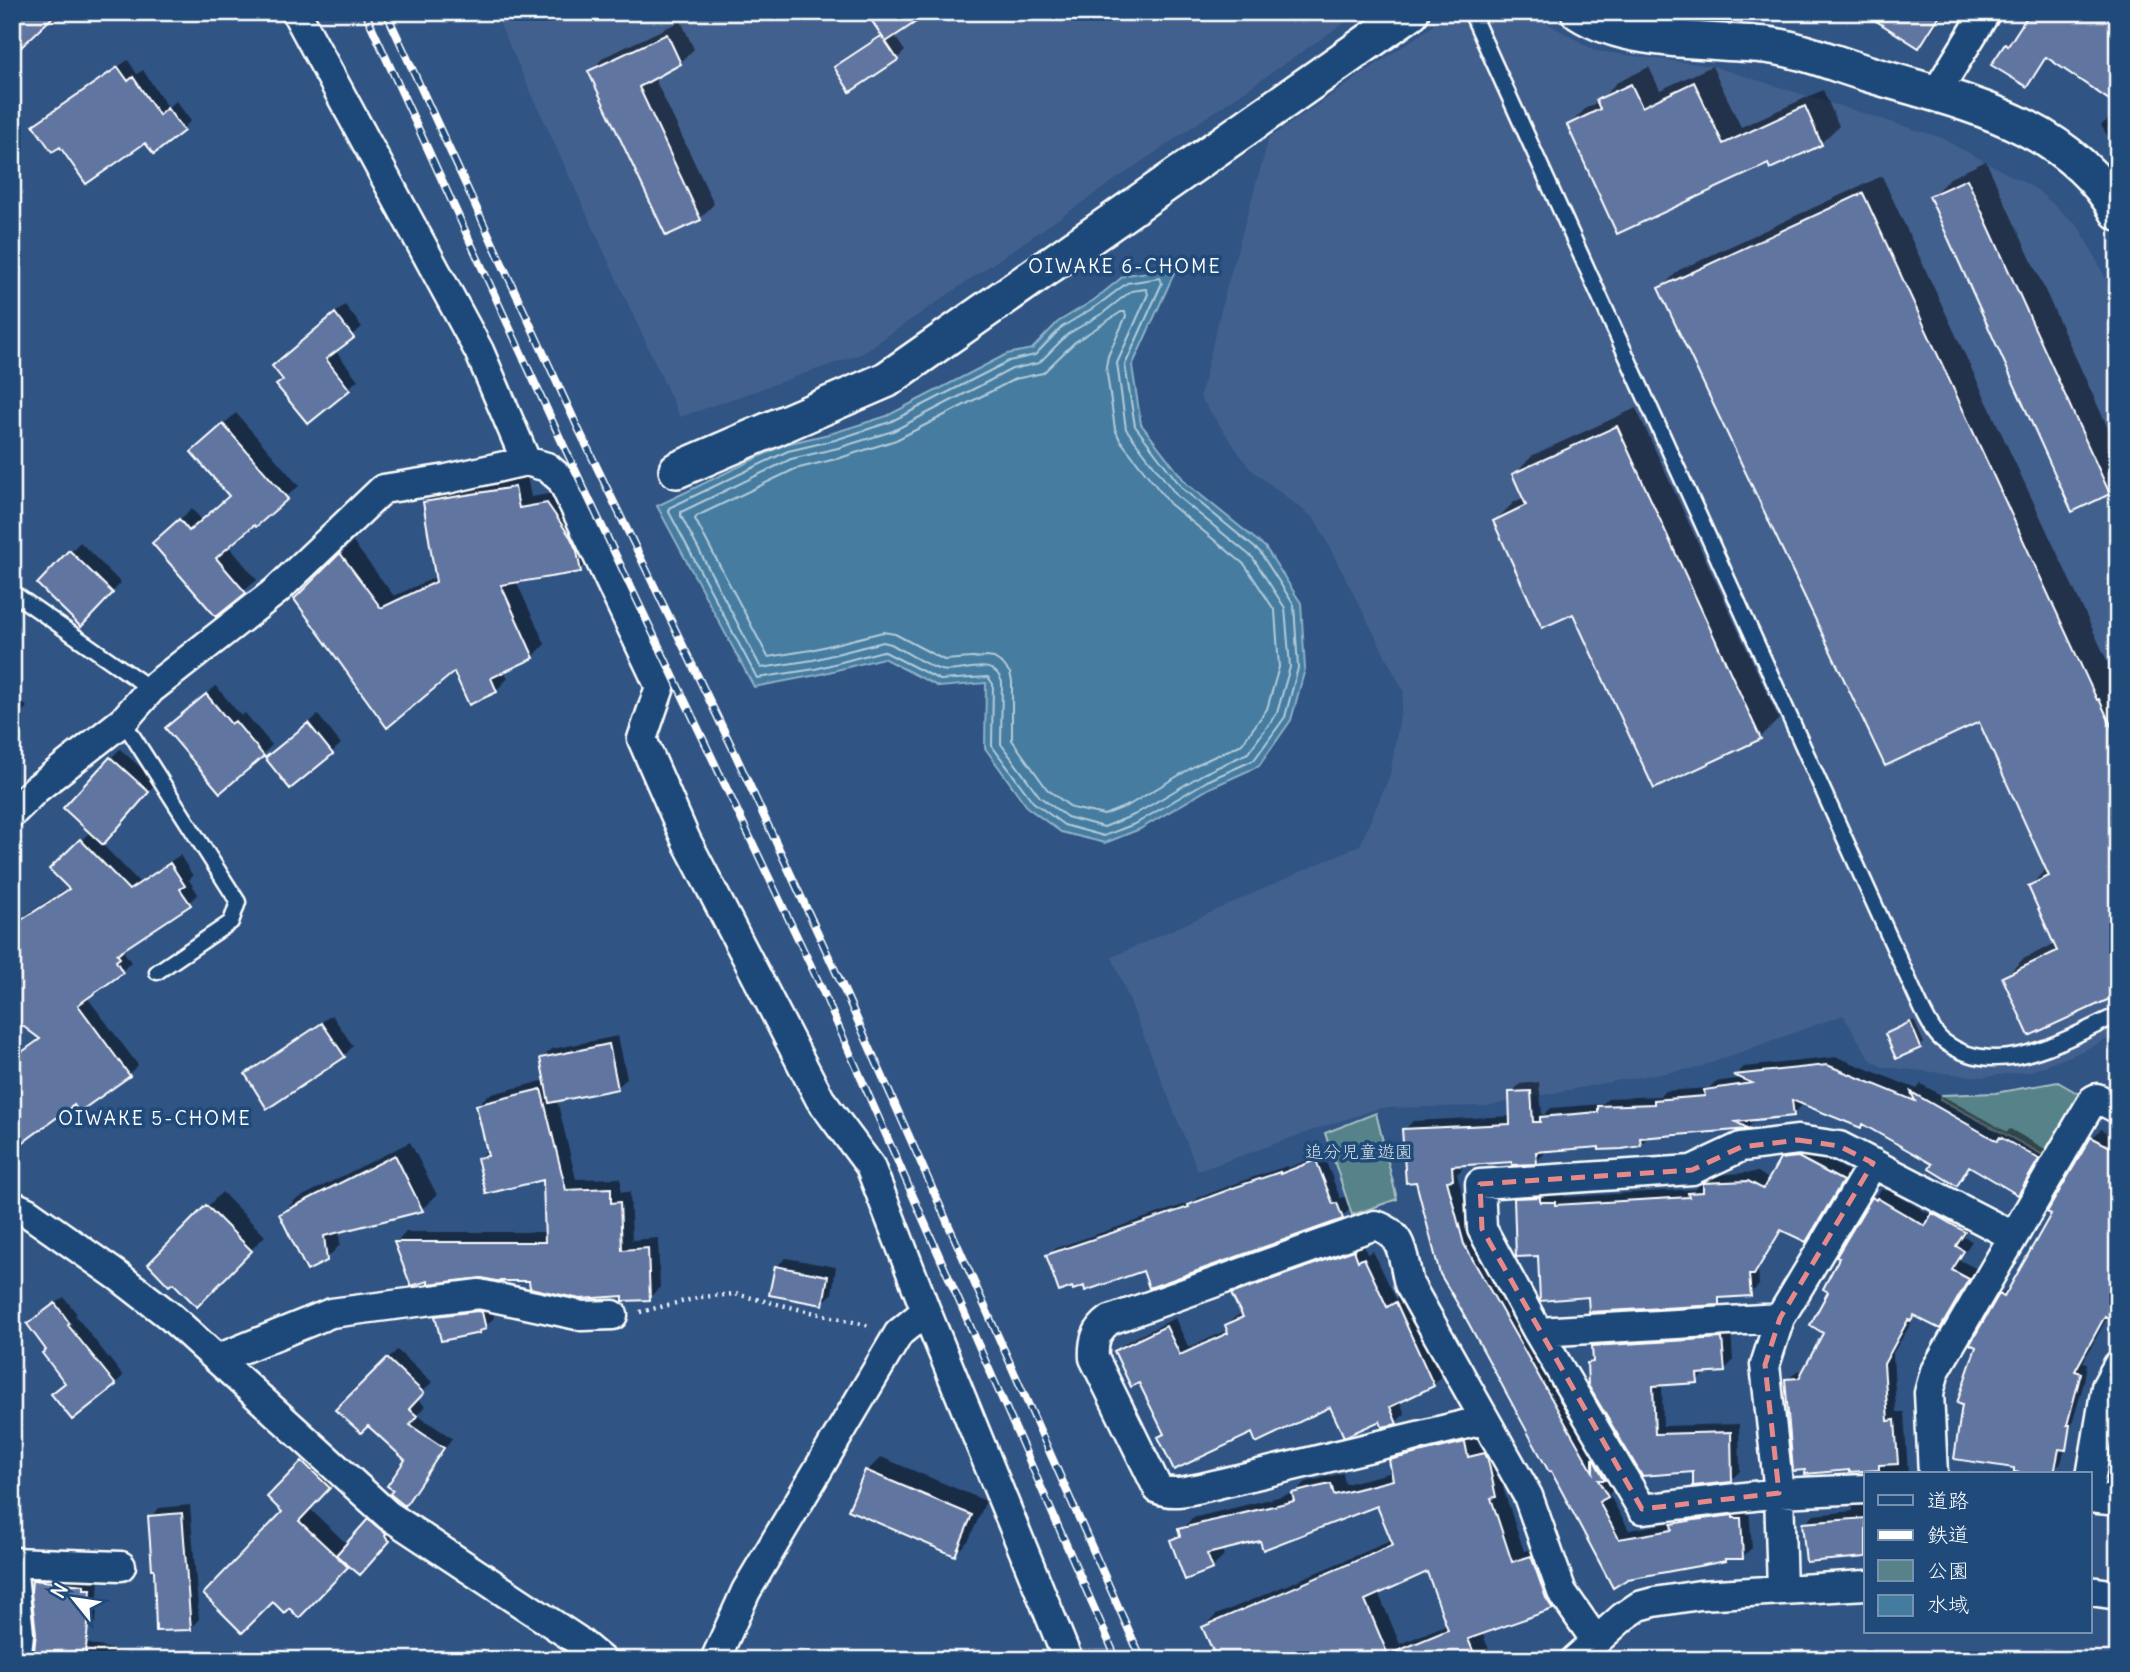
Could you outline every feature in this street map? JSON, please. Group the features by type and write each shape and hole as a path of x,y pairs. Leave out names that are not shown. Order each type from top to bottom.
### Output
{"street":[{"path":"296,12 479,351 526,461"},
{"path":"677,470 886,380 1411,12"},
{"path":"1579,12 1603,25 1632,34 1786,48 1936,93 2017,122 2073,157 2095,180 2118,212"},
{"path":"1936,93 1986,12"},
{"path":"12,813 36,789 123,721 150,689 276,591 383,489 447,479 526,461 547,467 562,480 660,687 642,739 686,841 820,1099 870,1166 1068,1660"},
{"path":"1933,1472 1929,1393 1935,1371 2093,1100 2097,1098 2118,1109"},
{"path":"1864,1489 1779,1493 1642,1509 1538,1332 1482,1229 1480,1184 1692,1170 1741,1147 1798,1139 1839,1146 2013,1236"},
{"path":"1782,1590 1779,1493 1765,1365 1780,1318 1873,1163"},
{"path":"12,1205 27,1212 118,1276 171,1317 387,1515 577,1640 601,1660"},
{"path":"1484,1420 1201,1488 1165,1492 1158,1489 1094,1358 1095,1338 1098,1331 1110,1320 1375,1225 1396,1237 1409,1284 1528,1496 1585,1651 1623,1617 1639,1606 1654,1602 1672,1598 1864,1585"},
{"path":"217,1359 331,1313 479,1294 582,1316 613,1315"},
{"path":"715,1660 746,1591 899,1333 926,1311"},
{"path":"1538,1332 1780,1318"},
{"path":"2092,1472 2106,1387 2118,1365"},
{"path":"2092,1498 2118,1501"},
{"path":"16,1660 19,1634 12,1563 121,1566"},
{"path":"2092,1591 2118,1595"}],"lane":[{"path":"1471,12 1900,962 1940,1039 1973,1056 2016,1058 2118,1015"},
{"path":"12,590 150,689"},
{"path":"123,721 238,901 231,922 157,972"}],"path":[{"path":"613,1315 627,1316 701,1297 735,1294 899,1333"}],"highlighted area":[{"path":"1798,1140 1839,1146 1873,1163 1780,1318 1765,1365 1779,1493 1642,1509 1482,1229 1480,1184 1692,1170 1741,1147"}],"shaded area":[{"path":"494,12 1360,12 861,354 680,417"},
{"path":"1453,12 1527,12 1596,51 1712,66 1939,137 2036,189 2079,227 2118,302 2118,1034 2031,1071 1983,1077 1882,1067 1870,1059 1843,1015 1697,1068 1487,1106 1380,1108 1198,1171 1112,957 1360,845 1390,775 1404,692 1315,519 1250,469 1200,397 1224,297 1269,138"}],"green space":[{"path":"2058,1082 2079,1094 2043,1155 1940,1099 1942,1095 1995,1093"},
{"name":"追分児童遊園","path":"1376,1113 1397,1199 1352,1215 1325,1133"}],"water":[{"path":"1176,269 1132,366 1141,424 1187,484 1265,547 1301,603 1305,669 1291,720 1259,766 1210,788 1140,829 1105,843 1061,832 1028,808 985,748 986,683 939,687 883,658 817,675 754,687 657,506 786,444 887,416 1007,354 1032,349 1058,322 1094,300 1125,275"}],"building":[{"path":"12,12 58,12 12,56"},
{"path":"866,12 931,12 886,42 898,60 850,92 834,67 881,36 885,41"},
{"path":"1862,12 1942,12 1919,48"},
{"path":"2030,12 2118,12 2118,106 2046,57 2027,87 1991,65 2005,44 2008,46"},
{"path":"667,34 681,64 639,87 701,220 666,236 588,71"},
{"path":"118,67 128,81 133,77 159,115 167,108 184,131 154,154 145,143 86,184 60,147 52,152 33,125"},
{"path":"1694,82 1723,144 1805,106 1822,145 1770,169 1768,164 1617,234 1567,125 1600,109 1596,100 1631,84 1642,107"},
{"path":"1967,179 2110,494 2072,512 1929,196"},
{"path":"1863,193 2097,700 2099,699 2118,740 2118,995 2029,1036 2002,977 2057,951 2028,886 2049,876 1979,722 1885,766 1658,288"},
{"path":"335,313 354,338 326,359 350,390 308,424 276,385 283,380 272,366"},
{"path":"223,424 288,499 216,558 246,593 216,617 152,543 179,519 189,531 229,496 191,452"},
{"path":"1617,426 1761,739 1654,789 1573,614 1542,628 1493,521 1526,505 1512,474"},
{"path":"515,487 519,508 547,503 571,538 581,572 501,585 534,658 491,678 497,692 469,705 454,672 387,728 294,599 340,553 381,608 436,582 423,502"},
{"path":"69,550 113,593 81,627 37,584"},
{"path":"206,694 231,724 235,721 264,756 220,793 165,728"},
{"path":"308,723 333,754 290,789 265,758"},
{"path":"110,757 149,792 103,845 63,808"},
{"path":"80,839 129,890 170,863 185,886 180,889 191,905 117,954 120,958 116,961 123,973 78,1005 130,1076 79,1112 74,1105 22,1143 12,1130 12,1059 40,1039 12,1018 12,926 69,889 49,869"},
{"path":"1910,1022 1921,1048 1896,1059 1885,1034"},
{"path":"322,1023 345,1057 267,1109 245,1074"},
{"path":"609,1044 618,1089 549,1103 540,1058"},
{"path":"1827,1065 1915,1101 1911,1092 1997,1141 2000,1137 2039,1159 2018,1195 1969,1166 1957,1186 1929,1169 1932,1164 1862,1124 1861,1128 1792,1100 1794,1116 1736,1122 1749,1129 1640,1138 1641,1146 1622,1149 1599,1150 1599,1147 1536,1152 1537,1164 1512,1165 1512,1162 1452,1166 1453,1180 1447,1181 1464,1244 1593,1472 1593,1458 1605,1480 1598,1480 1608,1497 1599,1502 1619,1539 1672,1530 1671,1524 1694,1520 1733,1515 1733,1518 1741,1518 1743,1559 1725,1559 1726,1561 1628,1579 1613,1588 1551,1471 1549,1472 1440,1274 1416,1182 1406,1183 1402,1129 1510,1124 1509,1092 1531,1091 1533,1122 1540,1122 1540,1117 1598,1112 1598,1106 1654,1104 1654,1100 1705,1096 1704,1090 1752,1083 1733,1075"},
{"path":"541,1089 566,1190 611,1188 611,1203 620,1202 622,1250 648,1248 650,1300 623,1301 623,1296 580,1299 530,1288 529,1281 496,1281 482,1278 428,1284 428,1281 411,1286 394,1242 545,1242 543,1180 486,1194 477,1158 488,1156 476,1105"},
{"path":"2091,1137 2118,1151 2118,1324 2105,1316 2075,1371 2081,1373 2067,1425 2070,1425 2066,1450 2059,1449 2054,1472 2014,1472 2014,1468 1954,1459 1962,1405 1957,1403 1976,1347 1970,1344 1999,1294 2004,1297 2051,1214 2047,1212"},
{"path":"395,1155 423,1211 324,1236 327,1261 307,1271 279,1214"},
{"path":"1798,1157 1843,1181 1806,1242 1781,1230 1754,1275 1749,1275 1751,1296 1719,1298 1719,1305 1589,1312 1588,1297 1540,1301 1538,1256 1516,1257 1514,1198 1540,1197 1540,1202 1555,1202 1555,1205 1689,1197 1688,1193 1703,1192 1703,1183 1748,1181 1763,1189 1780,1159"},
{"path":"1316,1160 1333,1204 1337,1203 1343,1219 1149,1288 1143,1271 1085,1291 1084,1286 1059,1292 1046,1255 1189,1207 1188,1205 1236,1187"},
{"path":"1872,1197 1925,1226 1932,1213 1965,1232 1956,1246 1964,1251 1952,1270 1969,1279 1940,1329 1914,1316 1911,1321 1908,1320 1884,1364 1888,1421 1895,1420 1898,1464 1879,1465 1879,1470 1849,1472 1805,1474 1805,1470 1793,1471 1785,1379 1799,1378 1823,1333 1810,1325 1828,1292 1823,1289 1839,1258 1836,1257"},
{"path":"206,1205 252,1251 197,1307 173,1283 169,1286 148,1264"},
{"path":"1354,1250 1358,1261 1364,1258 1387,1307 1396,1302 1434,1386 1390,1407 1397,1424 1382,1427 1380,1421 1344,1437 1330,1407 1256,1443 1252,1433 1174,1470 1158,1437 1164,1434 1139,1383 1131,1387 1114,1351 1166,1326 1180,1355 1228,1333 1225,1325 1243,1317 1231,1294"},
{"path":"775,1266 828,1276 823,1305 769,1295"},
{"path":"55,1303 70,1324 68,1325 116,1385 72,1420 51,1394 65,1383 42,1353 46,1350 27,1324"},
{"path":"482,1312 486,1329 479,1331 480,1333 441,1341 435,1316"},
{"path":"1722,1338 1725,1372 1697,1374 1698,1383 1653,1386 1655,1434 1731,1432 1732,1482 1693,1486 1693,1472 1642,1476 1588,1385 1587,1363 1593,1362 1592,1346"},
{"path":"387,1358 424,1393 409,1409 417,1416 410,1425 444,1448 405,1506 390,1494 393,1490 387,1486 405,1460 368,1426 361,1433 335,1410"},
{"path":"1465,1442 1468,1457 1485,1453 1496,1497 1491,1498 1512,1562 1531,1556 1546,1598 1553,1609 1468,1639 1477,1660 1217,1660 1202,1627 1393,1545 1377,1506 1263,1550 1260,1541 1207,1554 1213,1569 1185,1580 1170,1540 1180,1536 1178,1529 1294,1501 1292,1493 1312,1488 1331,1484 1334,1495 1393,1480 1389,1460","holes":["1427,1572 1448,1630 1388,1655 1365,1600"]},
{"path":"302,1461 330,1488 299,1521 348,1567 299,1618 289,1608 284,1613 273,1602 242,1633 203,1594 282,1512 267,1497"},
{"path":"865,1470 972,1515 955,1556 848,1510"},
{"path":"182,1513 191,1630 156,1631 154,1569 148,1516"},
{"path":"1864,1518 1864,1557 1806,1562 1802,1523"},
{"path":"368,1519 386,1534 390,1541 360,1575 336,1555"},
{"path":"32,1580 84,1585 84,1589 91,1589 85,1660 33,1660 36,1633"}],"railway":[{"path":"365,12 561,440 821,987 1117,1660"},
{"path":"386,12 578,428 731,745 841,983 1142,1660"}],"district":[{"name":"OIWAKE 6-CHOME","path":"1125,266"},
{"name":"OIWAKE 5-CHOME","path":"155,1118"}]}
